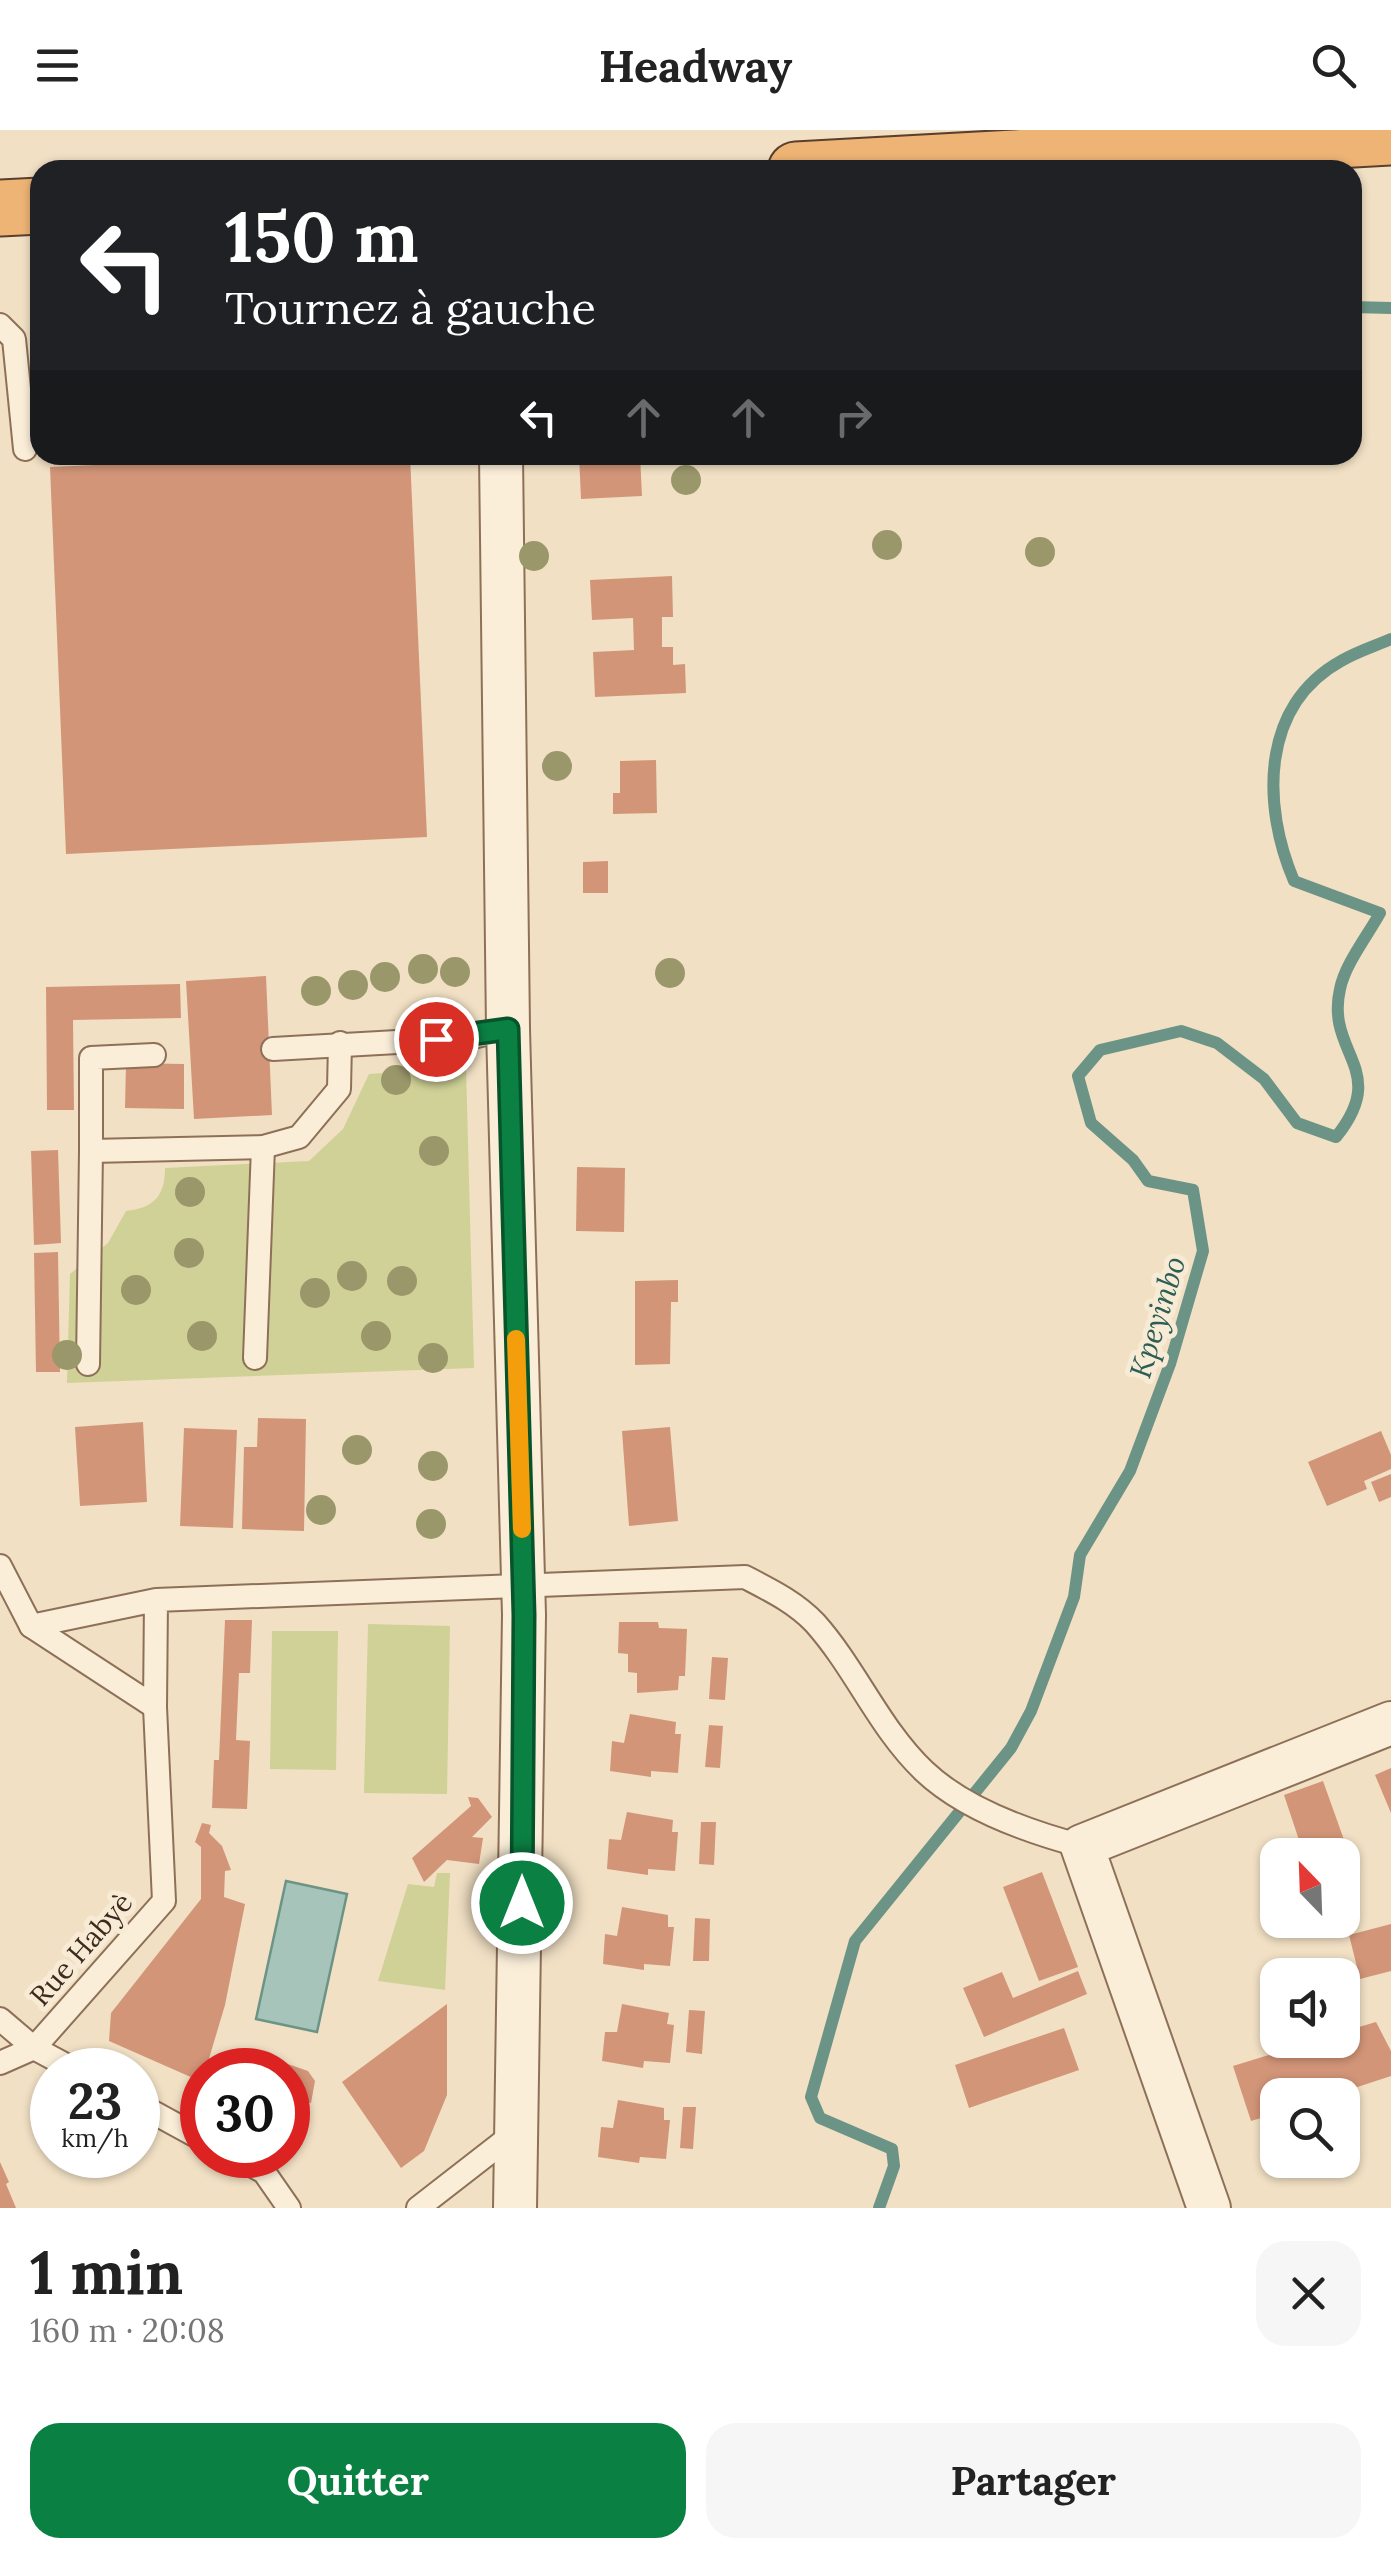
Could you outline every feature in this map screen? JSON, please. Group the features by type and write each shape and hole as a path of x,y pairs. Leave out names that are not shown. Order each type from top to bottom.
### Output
{"highway":[{"path":"870,160 982,145 1250,144 1391,137"},
{"path":"0,208 30,206"}],"street":[{"path":"501,465 508,1029 524,1587 514,2208"},
{"path":"1209,2208 1064,1841 1391,1724"}],"lane":[{"path":"0,324 14,339 30,393 25,449"},
{"path":"273,1049 468,1038 508,1029"},
{"path":"91,1151 263,1147 299,1136 339,1089 340,1043"},
{"path":"88,1364 91,1058 154,1055"},
{"path":"255,1358 263,1147"},
{"path":"0,1566 31,1626 154,1708"},
{"path":"31,1626 156,1600 745,1577 788,1599 815,1624 906,1752 954,1794 1064,1841"},
{"name":"Rue Habyè","path":"34,2048 164,1901 154,1708 156,1600"},
{"path":"0,2019 34,2048"},
{"path":"0,2063 30,2050"},
{"path":"418,2208 516,2131"},
{"path":"268,2178 289,2208"}],"green space":[{"path":"466,1067 474,1368 67,1383 70,1274 108,1243 126,1211 156,1199 163,1186 165,1168 309,1161 343,1129 369,1074"},
{"path":"368,1624 450,1626 447,1794 364,1793"},
{"path":"272,1631 338,1631 336,1770 270,1769"},
{"path":"437,1873 450,1873 445,1990 378,1981 408,1884 434,1887"}],"water":[{"path":"286,1881 347,1894 317,2032 256,2019"}],"building":[{"path":"410,465 427,837 66,854 50,467"},
{"path":"579,465 640,465 642,496 581,499"},
{"path":"672,576 673,617 662,617 662,647 673,647 673,665 685,664 686,693 595,697 593,652 634,650 633,618 592,620 590,580"},
{"path":"656,760 657,813 613,814 613,793 620,793 620,761"},
{"path":"608,861 608,893 583,893 583,862"},
{"path":"266,976 272,1115 194,1119 186,981"},
{"path":"180,984 181,1018 73,1020 74,1110 47,1110 46,987"},
{"path":"126,1063 184,1064 184,1109 125,1108"},
{"path":"58,1150 61,1243 34,1245 31,1151"},
{"path":"577,1167 625,1168 624,1232 576,1231"},
{"path":"58,1252 60,1372 36,1372 34,1253"},
{"path":"678,1280 678,1302 671,1302 670,1364 635,1365 635,1281"},
{"path":"258,1418 306,1419 304,1531 242,1529 244,1447 257,1447"},
{"path":"143,1422 147,1502 80,1506 75,1427"},
{"path":"670,1427 678,1521 629,1526 622,1431"},
{"path":"184,1428 237,1430 233,1528 180,1526"},
{"path":"1381,1431 1391,1455 1391,1469 1364,1481 1367,1489 1327,1506 1308,1462"},
{"path":"1391,1474 1391,1497 1379,1502 1371,1482"},
{"path":"225,1620 252,1620 250,1673 239,1673 236,1740 250,1741 247,1809 212,1808 214,1760 219,1760"},
{"path":"619,1622 658,1622 659,1628 687,1629 685,1676 679,1676 678,1690 637,1693 637,1673 628,1672 628,1654 618,1653"},
{"path":"712,1657 728,1658 725,1700 709,1699"},
{"path":"630,1714 676,1722 675,1734 681,1734 678,1773 651,1771 651,1777 610,1771 612,1741 624,1743"},
{"path":"709,1725 723,1726 720,1768 705,1767"},
{"path":"1391,1768 1391,1813 1375,1775"},
{"path":"1323,1781 1343,1838 1298,1838 1284,1795"},
{"path":"468,1797 478,1798 492,1817 472,1837 483,1838 479,1864 447,1860 424,1882 412,1858 471,1806"},
{"path":"627,1812 673,1820 672,1832 678,1832 675,1871 648,1869 648,1875 607,1869 609,1839 621,1840"},
{"path":"701,1822 716,1822 714,1865 699,1864"},
{"path":"202,1823 211,1825 209,1833 222,1846 231,1870 225,1871 224,1897 245,1904 212,2048 180,2048 180,2072 160,2063 160,2048 125,2048 109,2041 111,2013 201,1899 201,1847 195,1842"},
{"path":"1042,1872 1078,1967 1039,1981 1003,1887"},
{"path":"622,1907 668,1915 668,1927 674,1927 670,1966 644,1964 644,1970 603,1964 605,1934 617,1936"},
{"path":"695,1918 710,1919 709,1961 693,1961"},
{"path":"1391,1924 1391,1971 1360,1979 1360,1958 1355,1958 1350,1938 1360,1938 1360,1932"},
{"path":"1078,1971 1087,1994 984,2037 963,1988 1002,1972 1013,1998"},
{"path":"447,2004 447,2095 424,2151 401,2168 342,2082"},
{"path":"622,2004 669,2013 667,2024 674,2025 670,2063 644,2061 643,2068 602,2061 605,2032 617,2032"},
{"path":"689,2010 705,2011 702,2054 686,2052"},
{"path":"1376,2022 1391,2051 1391,2076 1360,2086 1360,2078 1260,2078 1260,2118 1251,2121 1233,2066 1260,2058 1360,2058 1360,2027"},
{"path":"1064,2028 1079,2070 969,2108 955,2065"},
{"path":"310,2074 315,2081 310,2103"},
{"path":"618,2100 664,2108 664,2120 670,2120 666,2159 640,2157 639,2163 598,2157 601,2127 613,2128"},
{"path":"683,2107 696,2107 693,2149 680,2148"},
{"path":"0,2162 9,2182 6,2184 16,2208 0,2208"}],"waterway":[{"name":"Kpeyinbo","path":"1362,307 1391,308"},
{"name":"Kpeyinbo","path":"879,2208 894,2166 892,2149 820,2118 811,2097 855,1941 1011,1748 1031,1711 1074,1597 1080,1555 1130,1471 1170,1364 1203,1251 1193,1190 1148,1181 1133,1160 1091,1123 1078,1076 1100,1050 1181,1031 1217,1043 1264,1079 1297,1123 1336,1137 1358,1094 1357,1077 1341,1030 1340,989 1380,913 1294,881 1276,821 1275,760 1282,731 1295,704 1314,680 1347,658 1391,639"}],"slow traffic":[{"path":"516,1339 522,1529"}],"route":[{"path":"436,1039 468,1038 508,1029 524,1615 522,1903"}]}
